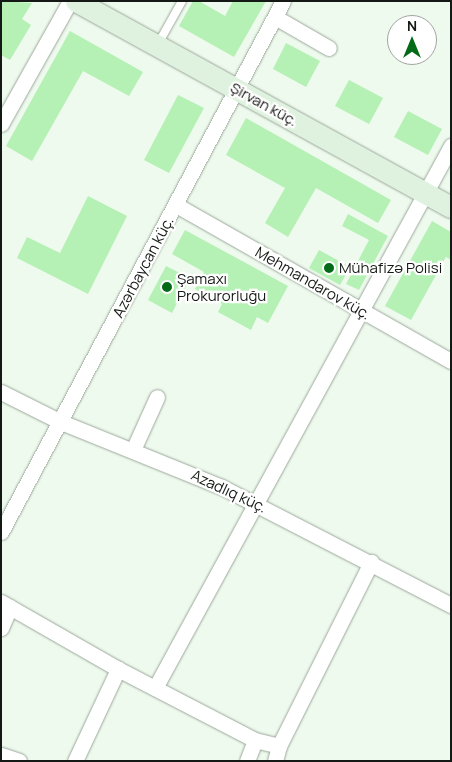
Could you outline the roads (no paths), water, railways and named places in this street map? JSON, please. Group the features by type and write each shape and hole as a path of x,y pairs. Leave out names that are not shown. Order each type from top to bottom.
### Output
{"street":[{"path":"1,124 70,1"},
{"name":"Şirvan küç.","path":"76,1 451,207"},
{"name":"Azərbaycan küç.","path":"1,532 283,1"},
{"path":"275,17 329,48"},
{"path":"155,688 451,146"},
{"name":"Mehmandarov küç.","path":"176,205 451,361"},
{"name":"Azadlıq küç.","path":"1,392 61,422 133,450 257,503 451,605"},
{"path":"133,450 156,397"},
{"path":"275,761 279,746 371,562"},
{"path":"1,628 6,604 118,669 255,740 279,746"},
{"path":"75,761 118,669"},
{"path":"247,761 255,740"},
{"path":"1,754 20,761"}],"lane":[{"path":"157,46 182,1"}],"place":[{"name":"Mühafizə Polisi","path":"329,268"},
{"name":"Şamaxı Prokurorluğu","path":"167,287"}]}
